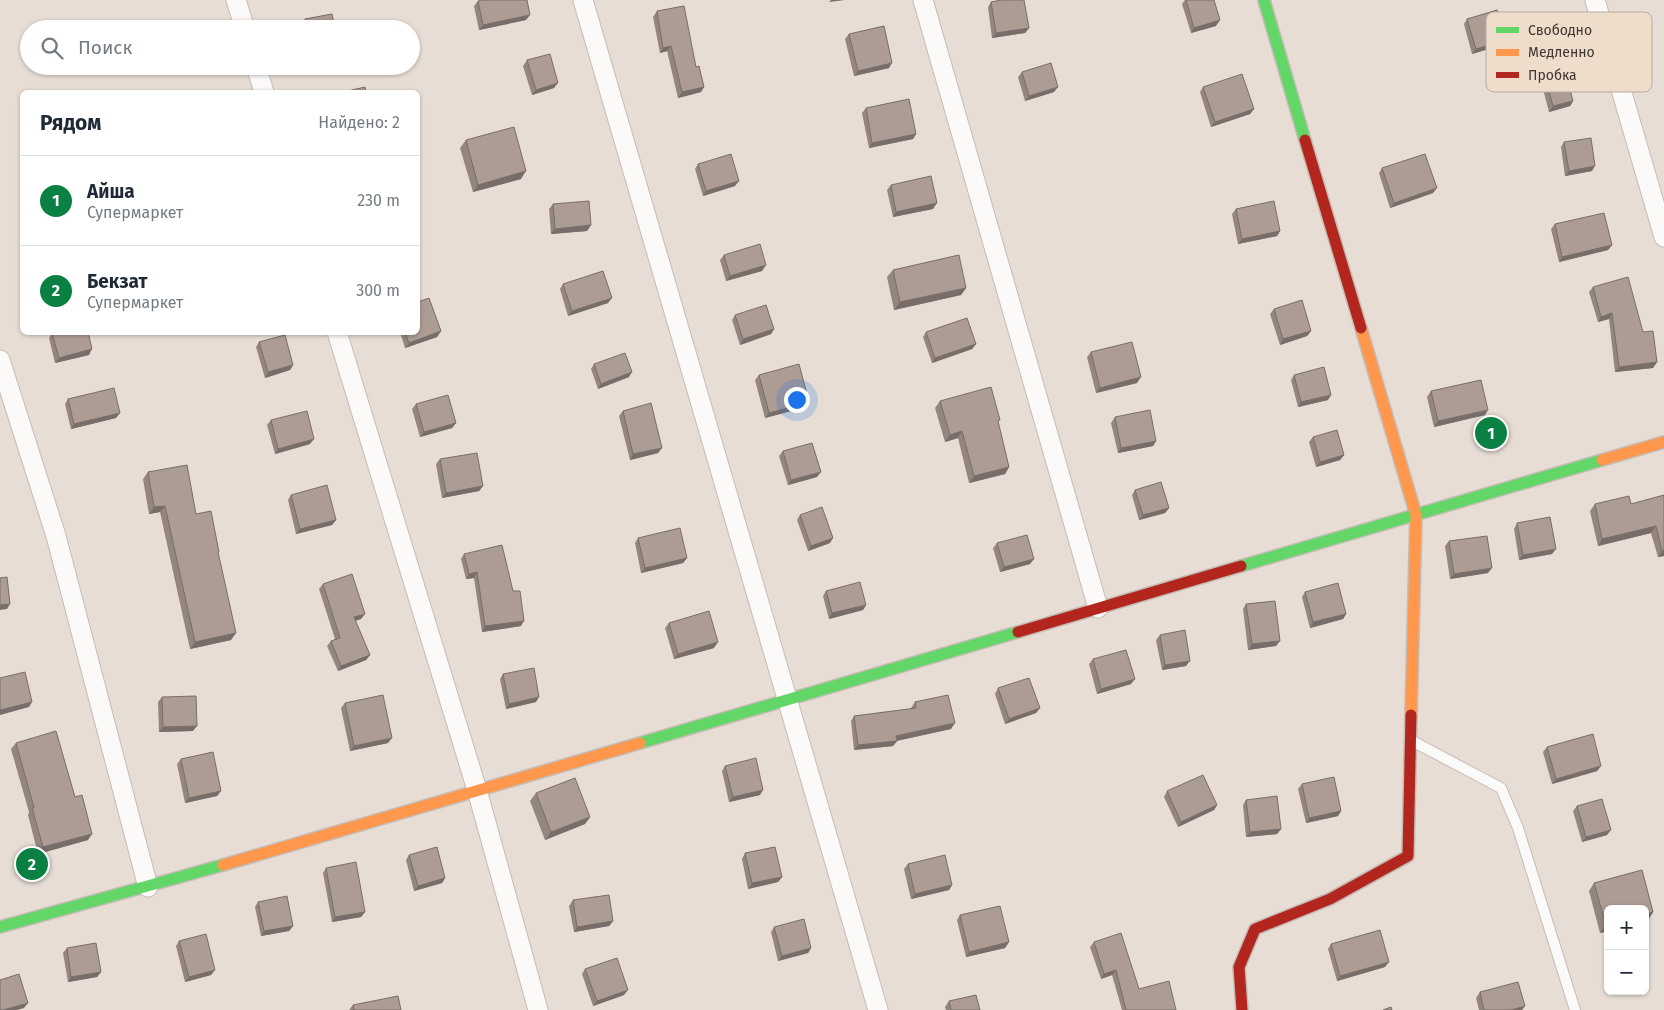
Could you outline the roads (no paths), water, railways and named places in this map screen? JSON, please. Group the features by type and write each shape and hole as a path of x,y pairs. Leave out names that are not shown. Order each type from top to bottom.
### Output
{"street":[{"path":"236,0 242,20"},
{"path":"583,0 878,1010"},
{"path":"923,0 1098,608"},
{"path":"1242,1010 1239,967 1255,929 1330,899 1408,856 1416,515 1264,0"},
{"path":"259,75 263,90"},
{"path":"1622,92 1664,237"},
{"path":"338,335 477,790 538,1010"},
{"path":"0,360 56,536 148,887"},
{"path":"0,927 148,887 1664,442"}],"lane":[{"path":"1411,740 1501,788 1518,828 1575,1010"}],"place":[{"name":"Айша","path":"1491,433"},
{"name":"Бекзат","path":"32,864"}]}
